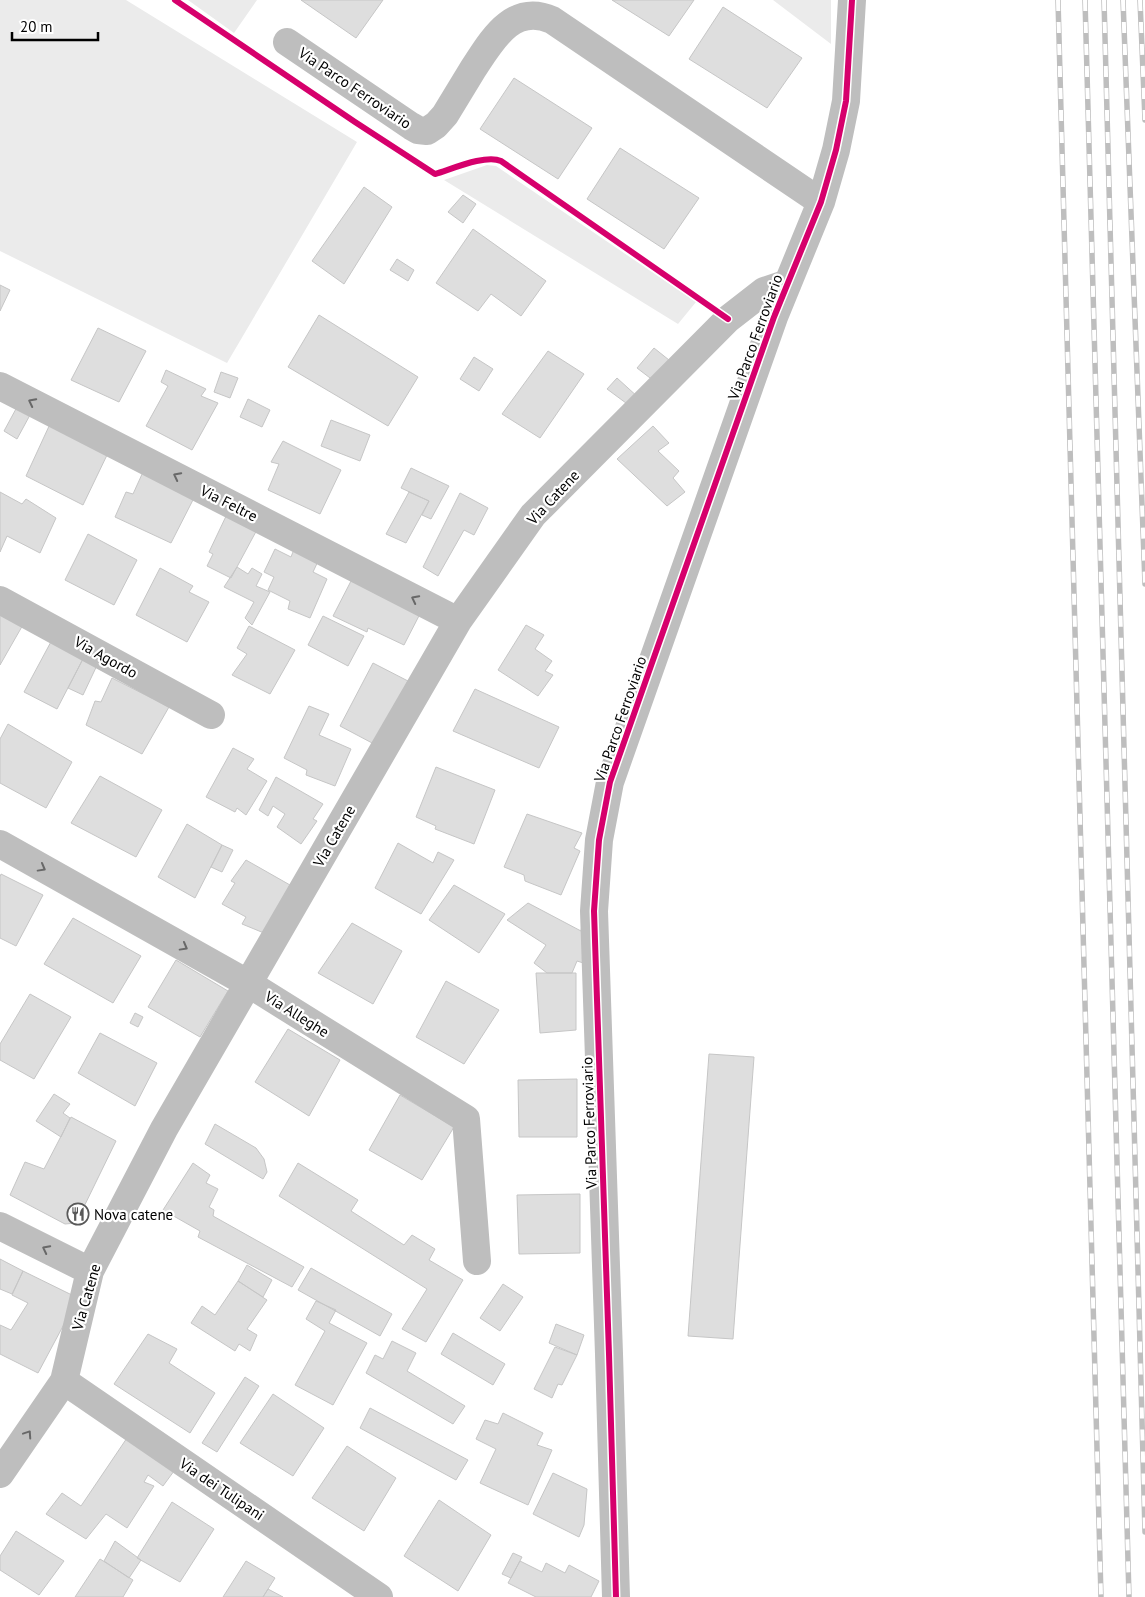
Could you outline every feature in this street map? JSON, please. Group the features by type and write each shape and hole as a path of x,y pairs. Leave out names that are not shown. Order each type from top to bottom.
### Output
{"street":[{"name":"Via Parco Ferroviario","path":"616,1597 594,911 599,840 610,782 774,317 821,202 836,150 846,101 852,0"},
{"name":"Via Parco Ferroviario","path":"287,42 411,126 418,130 427,131 445,115 492,39 502,28 526,16 545,17 821,202"},
{"name":"Via Catene","path":"0,1474 64,1380 90,1271 164,1129 458,621 533,515 728,319 764,291 788,283"},
{"name":"Via Feltre","path":"0,386 458,621"},
{"name":"Via Agordo","path":"0,600 211,715"},
{"name":"Via Alleghe","path":"0,844 248,984 466,1119 478,1261"},
{"path":"0,1226 90,1271"},
{"name":"Via dei Tulipani","path":"64,1380 379,1597"}],"shaded area":[{"path":"0,0 126,0 357,142 227,363 0,251"},
{"path":"188,0 257,0 234,33"},
{"path":"773,0 831,0 831,44"},
{"path":"487,165 496,166 696,302 678,324 444,180"}],"building":[{"path":"301,0 383,0 356,38"},
{"path":"612,0 694,0 669,36"},
{"path":"723,7 802,58 767,108 689,59"},
{"path":"514,78 592,128 558,179 480,129"},
{"path":"620,148 699,198 664,249 587,199"},
{"path":"364,187 392,207 344,284 312,261"},
{"path":"463,195 476,204 463,223 448,212"},
{"path":"473,229 546,281 521,316 491,294 478,311 436,283"},
{"path":"397,259 414,270 408,281 390,270"},
{"path":"0,285 10,290 0,311"},
{"path":"319,315 418,377 388,426 288,367"},
{"path":"98,328 146,351 119,402 71,380"},
{"path":"654,348 674,364 654,381 637,368"},
{"path":"548,351 584,374 540,438 502,414"},
{"path":"474,357 493,369 479,391 460,379"},
{"path":"166,370 206,389 201,396 218,403 192,450 146,426 168,386 161,382"},
{"path":"221,372 238,378 230,398 214,392"},
{"path":"617,378 639,398 630,406 607,389"},
{"path":"248,399 270,410 262,427 240,417"},
{"path":"17,407 30,415 17,439 4,431"},
{"path":"331,420 370,435 360,461 321,446"},
{"path":"50,424 108,453 83,505 26,476"},
{"path":"653,426 669,443 658,451 679,471 673,478 685,492 667,506 617,459"},
{"path":"283,441 341,470 320,514 268,490 279,464 271,462"},
{"path":"411,468 449,486 431,519 422,515 429,501 401,488"},
{"path":"143,472 195,496 171,543 115,517 126,492 133,494"},
{"path":"0,492 22,504 26,499 56,518 40,553 7,536 0,552"},
{"path":"409,492 429,501 406,543 386,534"},
{"path":"460,493 488,508 474,535 464,530 438,576 423,567"},
{"path":"228,512 259,526 231,578 207,566 213,554 209,552"},
{"path":"88,534 137,560 114,605 65,580"},
{"path":"296,544 320,557 313,572 327,579 310,618 288,609 290,601 268,590 274,577 264,572 275,549 291,557"},
{"path":"237,567 248,574 252,568 262,574 256,586 270,592 252,625 245,618 254,602 224,587"},
{"path":"160,568 193,586 189,592 209,602 187,642 136,615"},
{"path":"351,581 422,610 404,645 368,628 367,632 333,616"},
{"path":"0,611 24,623 0,665"},
{"path":"323,616 364,636 348,666 308,645"},
{"path":"526,625 544,635 535,649 552,661 545,671 553,675 538,696 498,670"},
{"path":"249,626 295,650 270,694 232,675 247,654 237,648"},
{"path":"53,638 85,655 57,709 24,692"},
{"path":"85,655 100,659 83,695 68,688"},
{"path":"373,663 408,681 374,744 340,726"},
{"path":"112,678 169,707 142,754 86,725 95,701 101,702"},
{"path":"475,689 559,727 539,768 453,731"},
{"path":"309,706 329,714 319,735 351,749 335,786 306,775 307,770 284,758"},
{"path":"8,724 72,762 46,808 0,783 0,739"},
{"path":"233,748 254,759 247,769 267,781 246,815 237,808 235,812 206,797"},
{"path":"436,767 495,790 474,844 435,829 436,826 416,817"},
{"path":"100,776 162,810 136,857 71,823"},
{"path":"276,777 323,804 313,819 317,821 301,844 277,827 285,814 273,806 268,816 259,810"},
{"path":"527,814 582,833 574,848 580,851 561,895 525,881 524,875 504,867"},
{"path":"187,824 222,845 195,898 158,877"},
{"path":"398,843 433,863 438,852 454,860 421,914 375,888"},
{"path":"222,845 233,850 222,872 211,867"},
{"path":"246,860 290,885 264,933 242,924 246,917 222,904 235,883 231,881"},
{"path":"1,874 43,895 16,946 0,938"},
{"path":"454,885 505,914 479,953 429,920"},
{"path":"528,903 581,931 582,925 596,967 577,961 572,973 547,973 534,963 546,945 507,920"},
{"path":"73,918 141,956 113,1003 44,964"},
{"path":"352,923 402,951 373,1004 318,973"},
{"path":"176,960 228,991 200,1037 148,1007"},
{"path":"536,973 576,973 576,1030 540,1033"},
{"path":"446,981 499,1010 464,1064 416,1037"},
{"path":"30,994 71,1017 34,1079 0,1060 0,1044"},
{"path":"135,1013 143,1017 138,1027 130,1023"},
{"path":"288,1029 340,1060 309,1116 255,1082"},
{"path":"100,1033 157,1063 135,1106 78,1073"},
{"path":"709,1054 754,1057 733,1339 688,1336"},
{"path":"577,1079 577,1137 519,1137 518,1080"},
{"path":"54,1094 70,1104 63,1113 70,1118 61,1137 36,1121"},
{"path":"400,1095 454,1127 422,1180 369,1150"},
{"path":"71,1117 116,1141 76,1223 65,1224 10,1195 25,1162 44,1169"},
{"path":"215,1124 256,1148 264,1159 267,1172 263,1179 205,1144"},
{"path":"193,1163 210,1175 206,1183 218,1189 209,1207 214,1210 213,1216 304,1267 292,1287 198,1237 200,1231 163,1210"},
{"path":"298,1163 358,1200 351,1211 404,1245 412,1235 435,1249 429,1260 463,1280 426,1342 402,1329 427,1289 279,1196"},
{"path":"580,1194 580,1253 519,1254 517,1195"},
{"path":"0,1259 23,1271 12,1294 0,1289"},
{"path":"247,1265 272,1280 263,1297 238,1281"},
{"path":"311,1268 392,1314 380,1336 298,1290"},
{"path":"23,1271 78,1298 38,1373 0,1354 0,1325 11,1330 28,1303 12,1295"},
{"path":"238,1281 267,1300 247,1329 257,1335 250,1351 239,1344 235,1351 191,1323 202,1306 215,1315"},
{"path":"503,1284 523,1297 500,1331 480,1318"},
{"path":"316,1301 336,1310 329,1323 367,1343 333,1405 295,1385 325,1331 306,1319"},
{"path":"556,1324 584,1335 577,1355 549,1343"},
{"path":"453,1333 505,1364 493,1385 441,1354"},
{"path":"148,1334 177,1349 169,1363 215,1393 190,1433 114,1384"},
{"path":"392,1341 416,1353 407,1371 465,1406 453,1424 366,1373 375,1355 383,1359"},
{"path":"555,1347 577,1355 562,1385 558,1384 552,1398 534,1389"},
{"path":"245,1377 259,1386 217,1452 202,1443"},
{"path":"273,1394 324,1428 293,1476 240,1443"},
{"path":"370,1408 468,1460 456,1480 360,1428"},
{"path":"503,1413 543,1433 537,1445 552,1450 528,1505 480,1483 496,1449 476,1439 485,1420 498,1424"},
{"path":"129,1435 177,1467 163,1486 148,1475 144,1482 154,1486 127,1528 106,1514 86,1539 46,1514 62,1493 81,1506"},
{"path":"347,1446 396,1478 364,1531 312,1498"},
{"path":"553,1473 587,1489 584,1525 579,1537 533,1514"},
{"path":"439,1500 491,1535 458,1591 404,1556"},
{"path":"172,1502 214,1529 180,1582 137,1558"},
{"path":"16,1531 64,1561 39,1595 0,1570 0,1556"},
{"path":"115,1541 141,1560 129,1578 104,1561"},
{"path":"513,1553 522,1557 511,1578 502,1574"},
{"path":"100,1559 133,1580 123,1597 75,1597"},
{"path":"246,1561 275,1578 263,1597 223,1597"},
{"path":"520,1561 542,1572 546,1563 565,1573 569,1565 599,1581 591,1597 536,1597 508,1583"},
{"path":"268,1589 283,1597 263,1597"}],"railway":[{"path":"1058,0 1101,1597"},
{"path":"1085,0 1129,1597"},
{"path":"1104,0 1145,1532"},
{"path":"1123,0 1145,584"},
{"path":"1140,0 1145,120"}],"cycle path":[{"path":"175,0 435,174 487,159 501,161 728,319"},
{"path":"616,1597 594,911 599,840 610,782 774,317 821,202 836,150 846,101 852,0"}],"place":[{"name":"Nova catene","path":"78,1214"}]}
